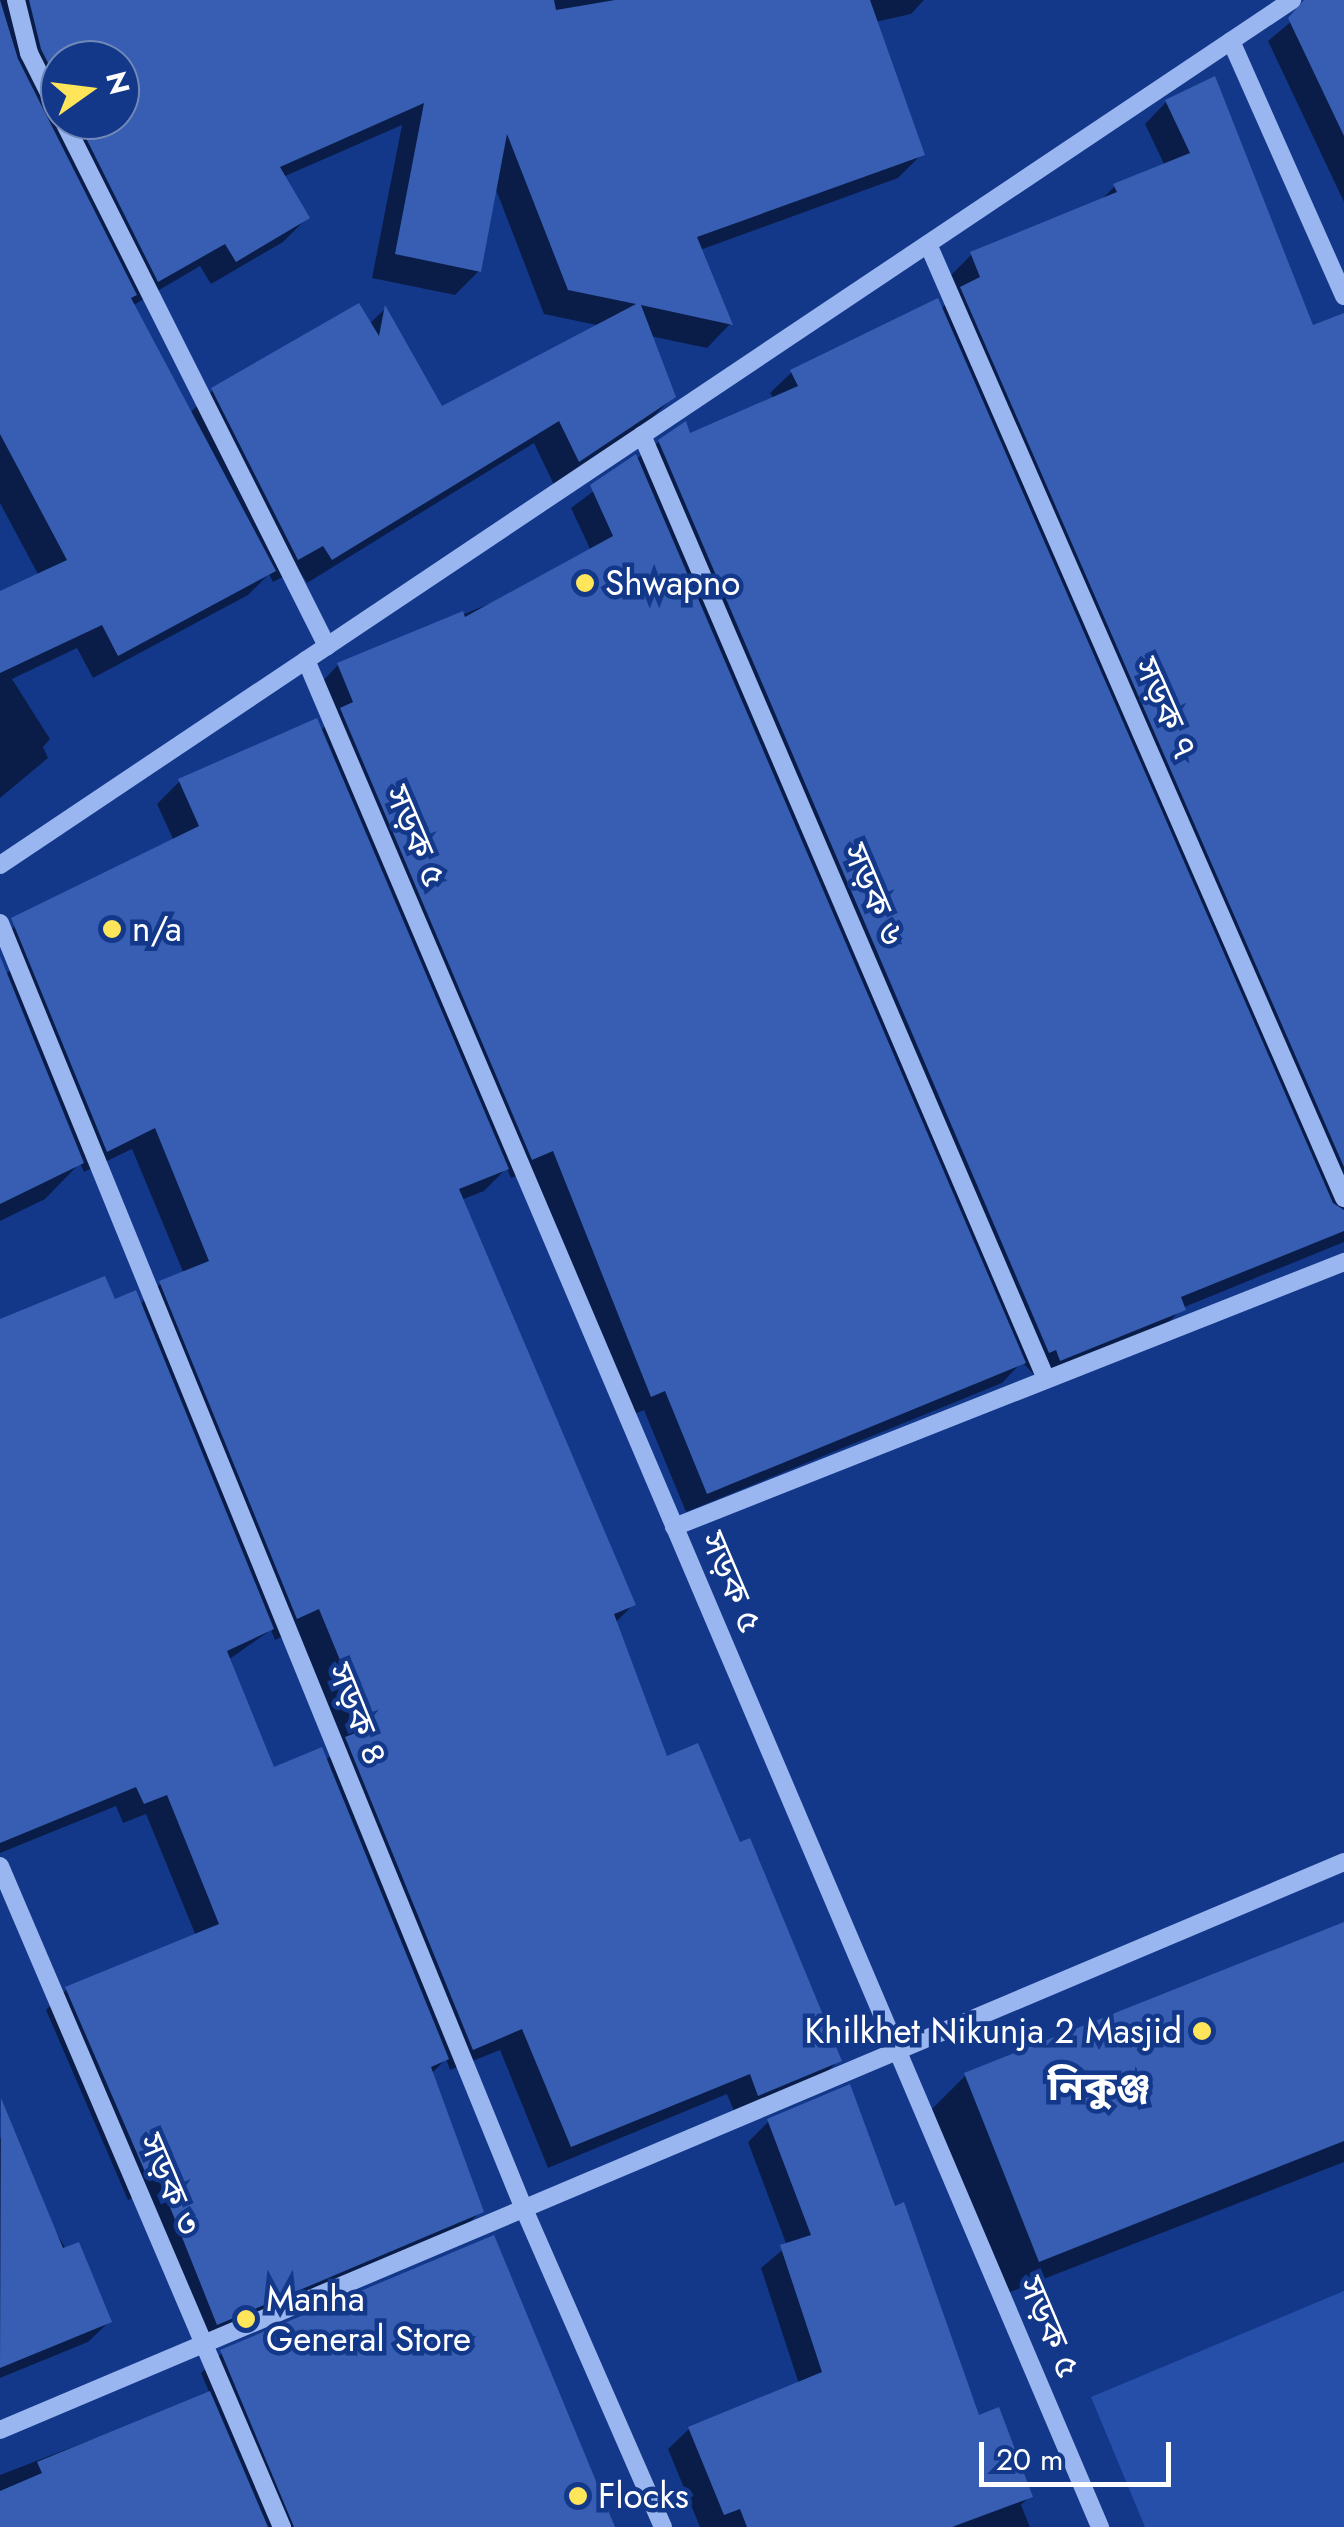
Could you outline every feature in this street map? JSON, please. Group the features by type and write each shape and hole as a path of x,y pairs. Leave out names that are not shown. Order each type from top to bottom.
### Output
{"street":[{"path":"16,0 29,54 40,76"},
{"path":"0,865 1292,0"},
{"path":"1231,41 1344,296"},
{"path":"72,140 327,646"},
{"name":"সড়ক ৭","path":"928,244 1344,1198"},
{"name":"সড়ক ৬","path":"642,435 1046,1379"},
{"name":"সড়ক ৫","path":"306,660 1100,2527"},
{"name":"সড়ক ৪","path":"0,923 524,2208 663,2527"},
{"path":"674,1527 1344,1262"},
{"path":"0,2430 1344,1862"},
{"name":"সড়ক ৩","path":"0,1866 282,2527"}],"shaded area":[{"path":"1344,2291 1344,2527 1145,2527 1091,2397"}],"building":[{"path":"0,0 18,59 40,103 40,140 59,140 137,295 131,298 276,571 118,656 102,625 0,673 0,591 67,560 0,434"},
{"path":"29,0 554,0 556,10 615,0 870,0 925,155 697,237 733,325 641,305 676,397 579,462 559,421 332,560 323,546 298,560 211,388 359,303 379,336 385,305 442,406 636,304 568,290 507,134 481,272 395,254 424,103 280,167 310,218 236,262 225,244 158,282 87,140 140,140 140,40 40,40 40,45"},
{"path":"1304,0 1344,0 1344,136 1288,18"},
{"path":"1215,76 1313,325 1344,313 1344,1167 960,287 980,277 970,252 1117,192 1113,184 1190,153 1165,100"},
{"path":"938,298 1333,1203 1344,1210 1344,1231 1181,1297 1186,1310 1060,1361 1056,1350 1049,1353 658,440 686,421 690,433 798,386 790,370"},
{"path":"636,454 1026,1363 707,1494 665,1391 651,1397 553,1151 532,1160 340,708 353,702 337,663 463,611 465,617 613,536 590,485"},
{"path":"317,718 509,1169 459,1189 636,1605 614,1614 667,1756 698,1743 740,1842 750,1838 842,2061 758,2096 750,2074 571,2147 522,2029 473,2050 345,1737 368,1728 319,1609 297,1619 159,1281 209,1261 155,1128 107,1152 11,918 199,826 178,779"},
{"path":"0,956 84,1163 0,1204"},
{"path":"105,1276 115,1299 136,1290 274,1629 227,1651 274,1767 322,1747 449,2059 431,2067 484,2212 217,2325 158,2177 149,2181 65,1987 219,1924 167,1795 144,1804 136,1787 0,1843 0,1319"},
{"path":"1344,1922 1344,2141 1039,2262 964,2073"},
{"path":"850,2084 895,2206 904,2202 979,2415 999,2407 1033,2497 952,2527 747,2527 740,2509 724,2515 688,2427 822,2372 780,2245 811,2235 767,2119"},
{"path":"1,2098 63,2248 79,2242 112,2322 0,2368"},
{"path":"494,2235 615,2527 294,2527 220,2350"},
{"path":"210,2391 268,2527 0,2527 0,2491 42,2473 37,2462"}],"place":[{"name":"Shwapno","path":"585,583"},
{"name":"n/a","path":"112,929"},
{"name":"Khilkhet Nikunja 2 Masjid","path":"1202,2031"},
{"name":"Manha General Store","path":"246,2319"},
{"name":"Flocks","path":"578,2496"}],"district":[{"name":"নিকুঞ্জ","path":"1099,2086"}]}
